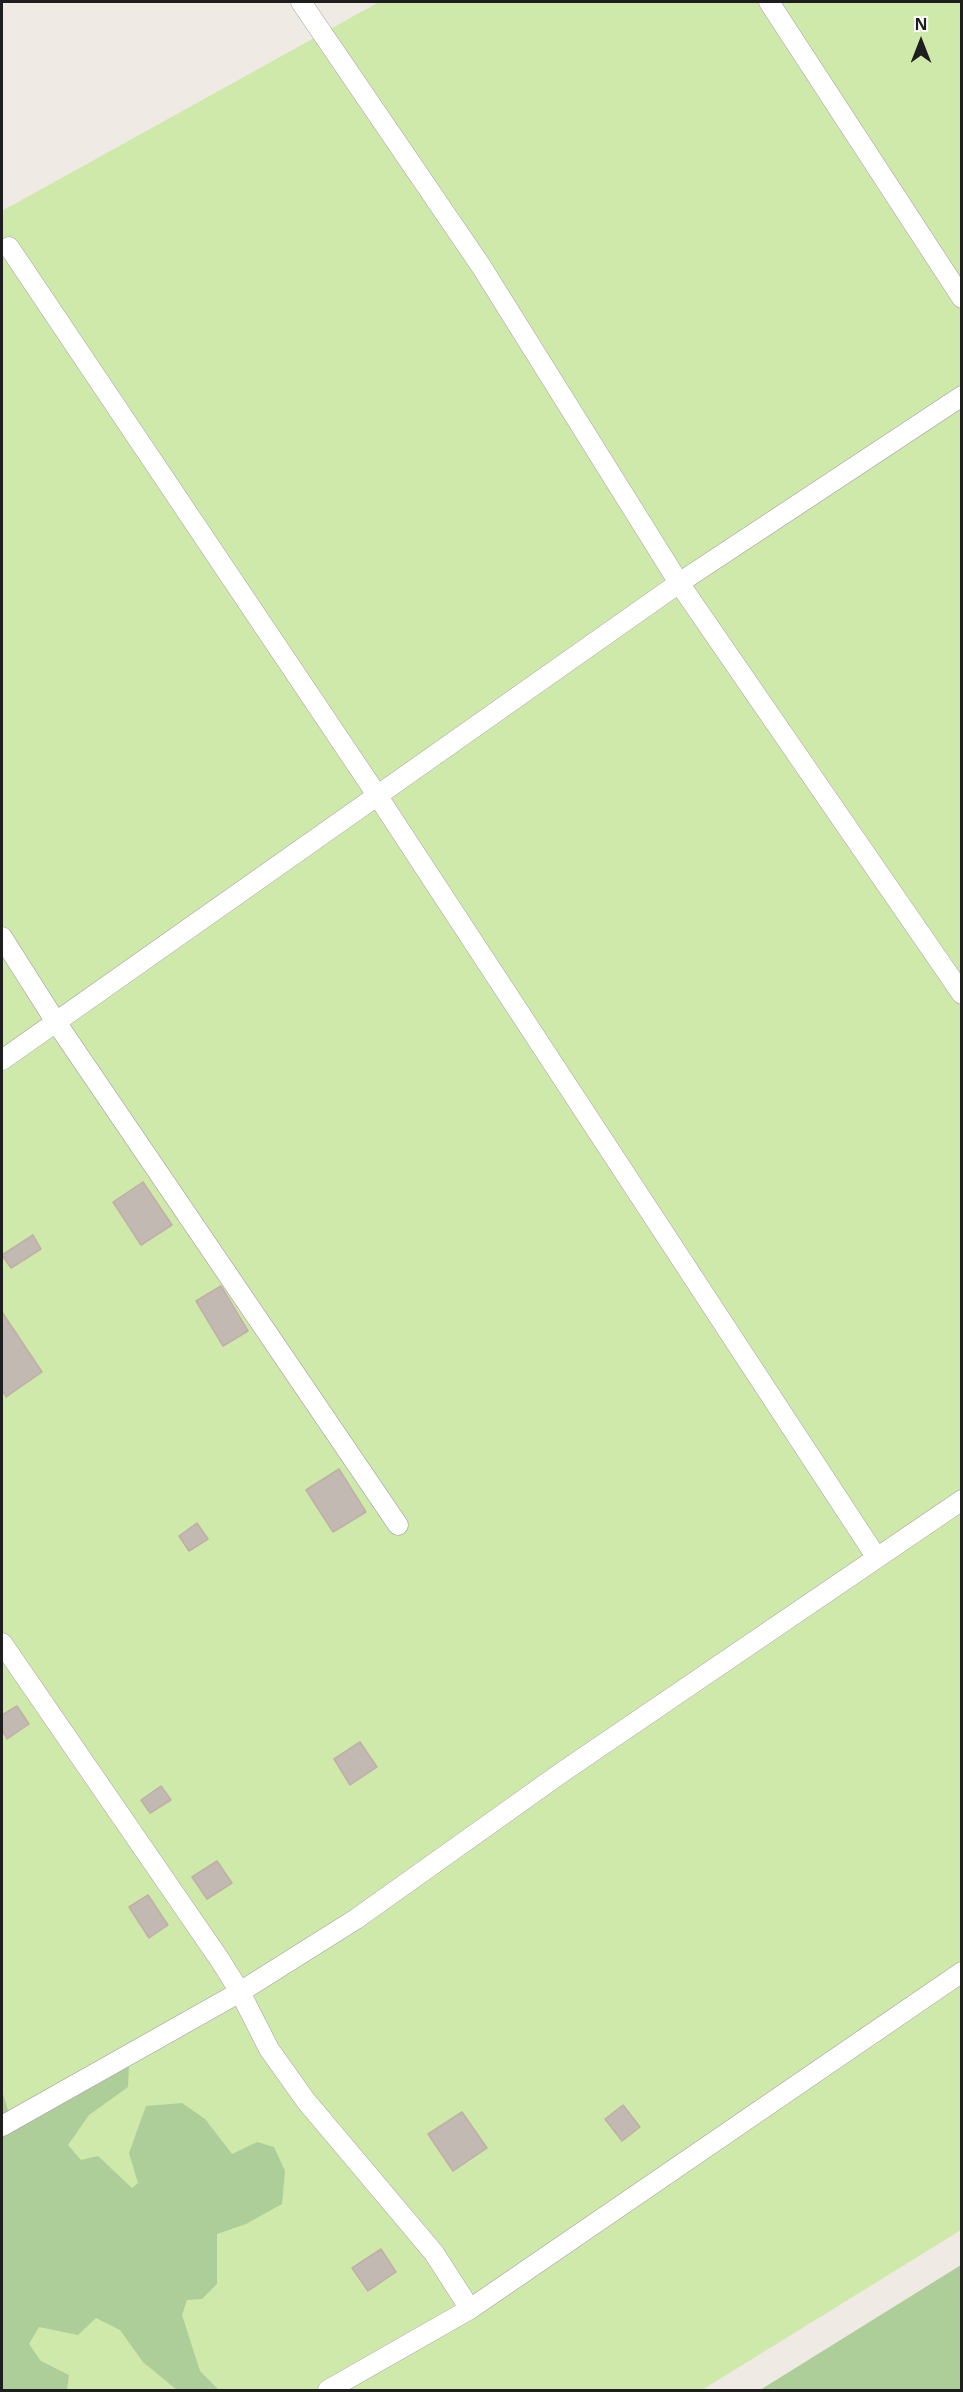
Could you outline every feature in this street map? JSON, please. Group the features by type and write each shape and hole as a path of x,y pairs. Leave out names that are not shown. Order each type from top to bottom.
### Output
{"lane":[{"path":"301,2 481,266 679,583 962,994"},
{"path":"769,2 962,298"},
{"path":"9,247 377,795 877,1558"},
{"path":"2,1060 679,583 962,396"},
{"path":"2,937 56,1023 398,1525"},
{"path":"2,2126 240,1992 356,1919 561,1773 962,1500"},
{"path":"2,1643 240,1992 269,2049 306,2101 434,2253 470,2309"},
{"path":"328,2391 470,2309 962,1972"}],"green space":[{"path":"379,2 961,2 961,2230 702,2390 2,2390 2,211"},
{"path":"129,2066 128,2087 89,2115 68,2145 81,2160 98,2156 132,2188 138,2183 129,2153 146,2106 182,2103 205,2119 232,2154 257,2142 274,2147 285,2171 282,2204 246,2224 217,2234 217,2284 202,2299 187,2300 182,2315 200,2371 219,2390 177,2390 143,2362 120,2330 96,2318 78,2335 39,2327 29,2344 41,2361 69,2375 67,2390 2,2390 2,2091 8,2110 24,2112"},
{"path":"961,2265 961,2390 760,2390"}],"building":[{"path":"143,1182 172,1225 141,1245 113,1202"},
{"path":"33,1235 41,1249 11,1268 2,1255"},
{"path":"221,1286 248,1331 223,1346 196,1301"},
{"path":"2,1312 42,1372 6,1397 2,1390"},
{"path":"339,1469 366,1512 333,1532 306,1490"},
{"path":"197,1523 208,1539 189,1551 179,1536"},
{"path":"17,1706 29,1724 7,1739 2,1730 2,1715"},
{"path":"360,1742 377,1767 350,1785 334,1759"},
{"path":"161,1786 171,1800 150,1813 141,1800"},
{"path":"217,1861 232,1883 207,1899 192,1877"},
{"path":"148,1895 168,1925 149,1938 129,1907"},
{"path":"623,2105 640,2127 622,2141 605,2119"},
{"path":"462,2112 487,2148 453,2171 428,2134"},
{"path":"381,2249 396,2272 368,2291 352,2268"}]}
